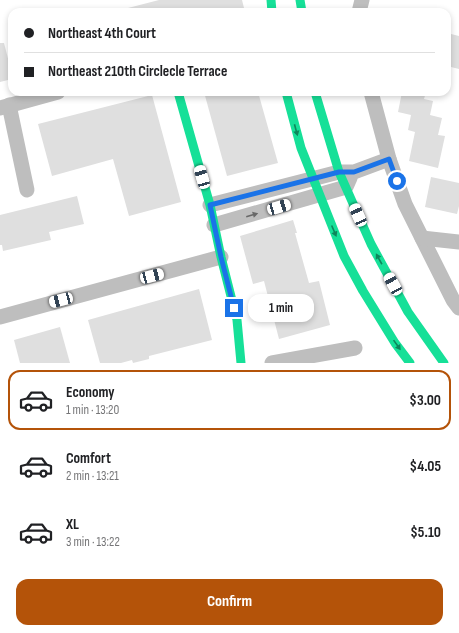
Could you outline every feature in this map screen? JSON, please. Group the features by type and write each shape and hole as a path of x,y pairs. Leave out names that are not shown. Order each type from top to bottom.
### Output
{"street":[{"path":"27,190 4,107 44,96"},
{"path":"179,96 210,205 237,320 241,363"},
{"path":"287,96 301,148 344,256 363,291 395,343 410,363"},
{"path":"316,96 339,172 371,244 408,312 444,363"},
{"path":"372,96 389,159 405,204 453,300 459,308"},
{"path":"210,205 312,178 339,172 354,172 389,159"},
{"path":"214,225 346,187 354,172"},
{"path":"422,238 459,242"},
{"path":"0,317 221,257"},
{"path":"272,363 355,348"}],"building":[{"path":"159,0 242,0 244,8 128,8"},
{"path":"451,34 459,36 459,69 451,67"},
{"path":"0,43 4,43 8,58 8,80 0,82"},
{"path":"152,96 181,202 129,216 113,159 52,176 38,124"},
{"path":"205,96 259,96 278,163 227,176"},
{"path":"401,96 425,96 424,99 433,101 430,115 442,118 438,135 445,136 438,168 409,161 415,132 408,130 411,115 398,112"},
{"path":"431,177 459,183 459,206 457,214 425,207"},
{"path":"77,196 84,224 49,232 51,240 3,251 2,245 0,245 0,215"},
{"path":"293,220 297,233 295,233 309,283 319,281 330,325 279,339 264,281 253,284 240,236"},
{"path":"199,289 212,340 149,356 149,359 133,363 132,360 121,363 100,363 88,320"},
{"path":"60,327 70,363 20,363 14,340"}],"traffic: fast":[{"path":"271,0 272,8"},
{"path":"300,0 301,8"},
{"path":"179,96 210,205 237,320 241,363"},
{"path":"287,96 301,148 344,256 363,291 395,343 410,363"},
{"path":"316,96 339,172 371,244 408,312 444,363"}],"route":[{"path":"234,308 210,205 339,172 354,172 389,159 397,181"}]}
